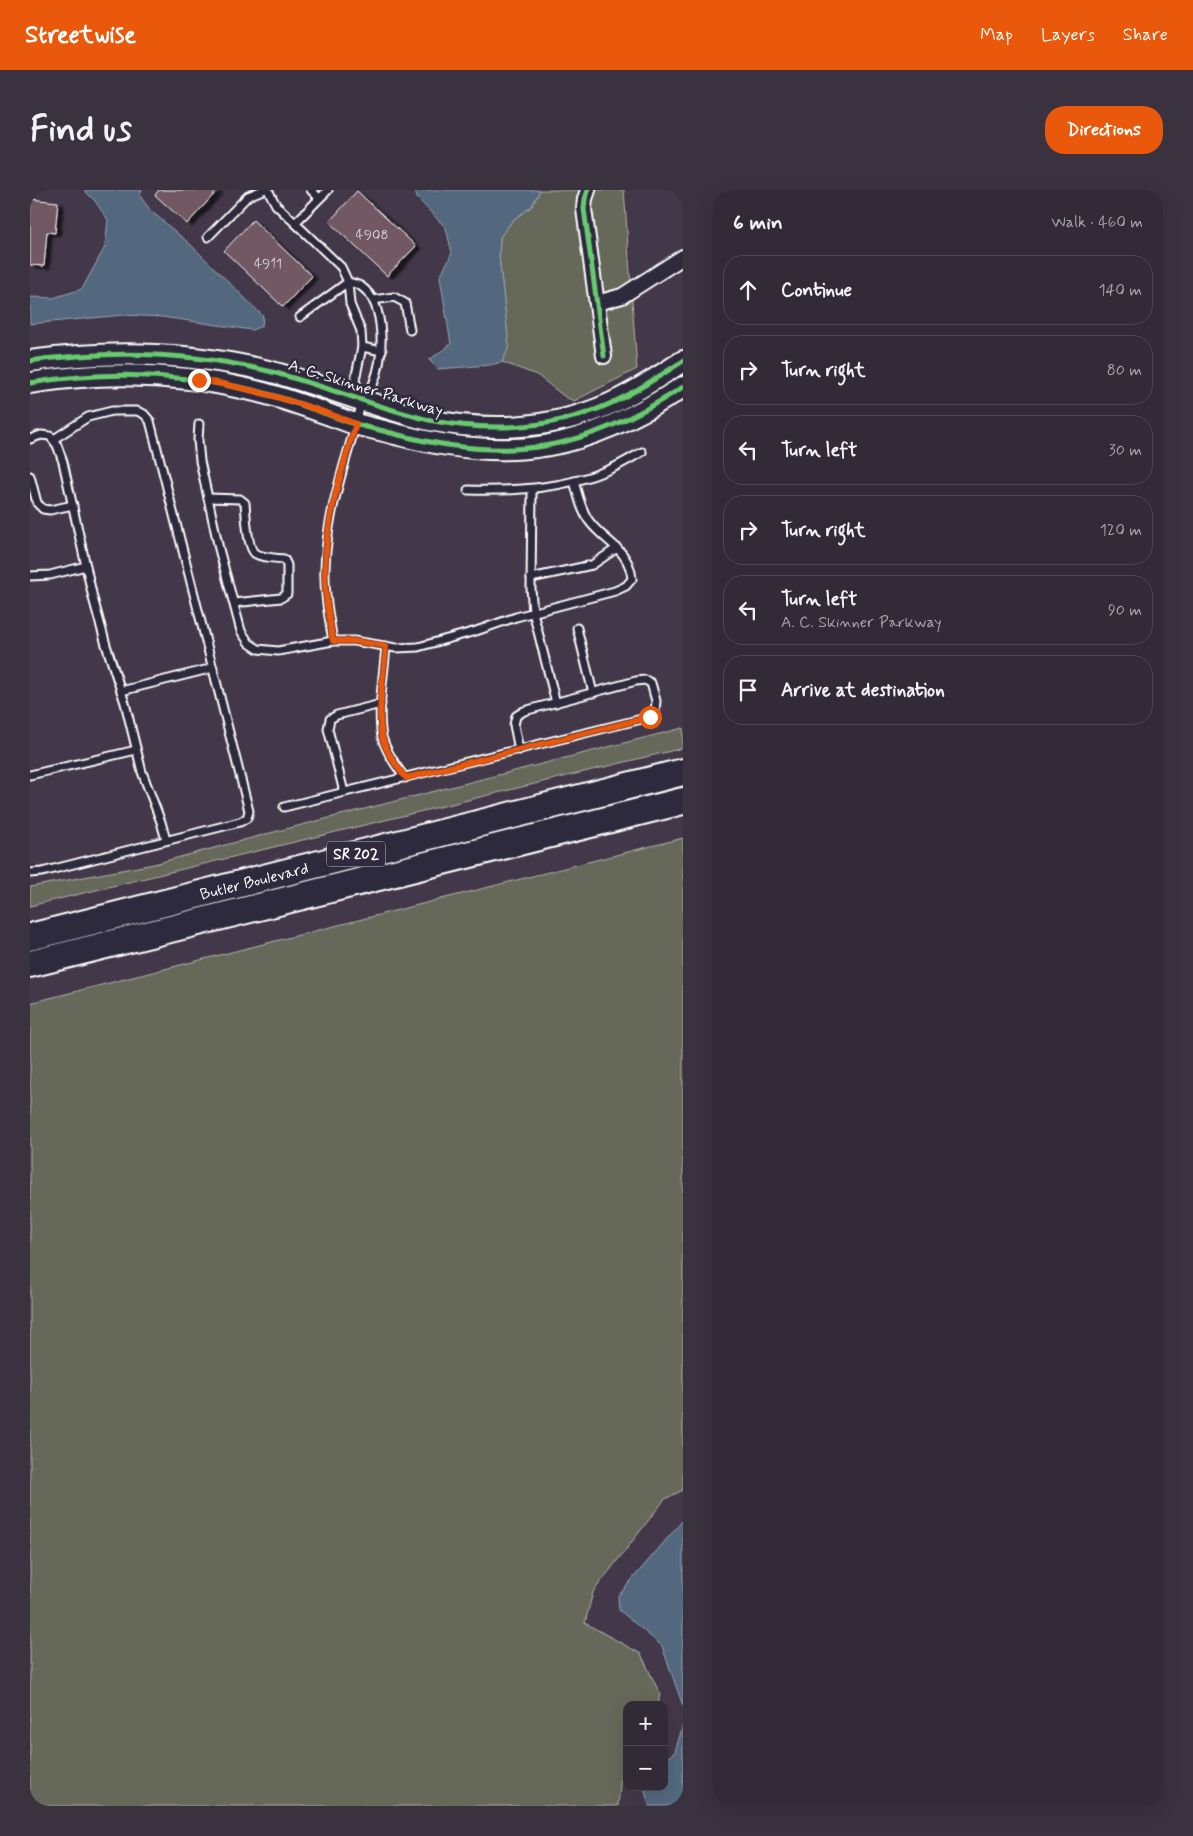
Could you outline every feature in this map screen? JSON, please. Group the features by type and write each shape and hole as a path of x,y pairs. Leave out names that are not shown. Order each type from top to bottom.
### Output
{"highway":[{"name":"Butler Boulevard","path":"30,937 683,772"},
{"name":"Butler Boulevard","path":"30,964 683,801"}],"main road":[{"name":"A. C. Skinner Parkway","path":"30,361 117,353 162,354 205,359 270,372 408,415 450,424 495,428 530,426 558,421 612,403 638,390 683,361"},
{"path":"30,383 101,375 144,375 231,385 274,395 356,424 442,445 486,450 529,448 571,440 613,426 651,408 683,387"}],"street":[{"path":"588,190 584,209 604,356"},
{"path":"597,303 622,296 683,257"}],"lane":[{"path":"208,237 248,196 263,190"},
{"path":"268,190 276,205 341,267 348,282 350,304 361,331 362,347 355,380 362,401"},
{"path":"311,190 319,198"},
{"path":"295,223 328,190"},
{"path":"333,641 324,570 327,534 340,475 362,401 374,383 382,351 380,328 373,300 362,286 348,282"},
{"path":"300,317 348,282"},
{"path":"373,300 394,296 405,303 410,330"},
{"path":"362,347 382,351"},
{"path":"30,873 42,872 240,822 247,818 249,810 150,421 144,414 137,411 112,411 88,417 54,439"},
{"path":"199,424 200,461 241,631 249,643 258,649 278,651 333,641 354,641 396,648 418,647 476,631 533,612 615,591 626,586 632,579 630,567 623,554 589,521 582,508 574,481"},
{"path":"30,439 41,435 50,436 54,439 63,462 106,645 126,703 144,779 166,840"},
{"path":"468,490 510,491 574,481 608,470 642,452"},
{"path":"30,476 37,503 43,509 50,510 73,505"},
{"path":"532,489 531,578 533,612 556,703"},
{"path":"208,498 240,500 244,503 248,538 252,550 255,554 284,559 287,565 287,594 281,598 234,603"},
{"path":"531,578 592,565 617,548"},
{"path":"30,576 50,575 86,566"},
{"path":"576,628 592,693"},
{"path":"386,646 382,738 392,759 406,778"},
{"path":"121,691 213,668"},
{"path":"284,807 406,778 519,750 650,717 655,712 656,701 651,683 645,680 524,711 516,716 514,725 519,750"},
{"path":"344,792 328,729 330,720 337,715 382,704"},
{"path":"30,775 136,750"}],"green space":[{"path":"540,190 624,190 637,369 574,401 565,397 537,375 502,362 509,347 499,256 500,237 513,220 532,206"},
{"path":"683,728 683,748 30,906 30,887 154,864"},
{"path":"683,838 683,1490 665,1499 593,1592 585,1623 641,1654 660,1694 659,1701 623,1701 623,1773 621,1775 618,1806 30,1806 30,1003"}],"water":[{"path":"84,190 142,190 140,196 151,211 191,245 263,316 262,326 252,330 162,317 123,315 30,324 30,297 53,298 82,289 105,247 108,220 95,201"},
{"path":"415,190 540,190 532,206 513,220 500,237 499,256 509,347 502,362 490,365 438,369 429,360 451,344 440,277 452,253 446,228 417,198"},
{"path":"683,1520 683,1706 662,1646 619,1610 618,1596"},
{"path":"683,1725 683,1806 649,1806 645,1791 668,1791 668,1757 675,1752"}],"building":[{"path":"159,190 218,190 187,224 155,195"},
{"path":"357,191 416,246 387,276 329,222"},
{"path":"30,199 58,202 55,233 47,232 44,266 30,265"},
{"path":"253,220 312,276 283,307 224,251"}],"cycle path":[{"path":"588,190 584,209 604,356"},
{"path":"30,361 60,357 120,354 209,360 268,371 429,420 453,424 502,427 551,422 597,409 620,399 683,361"},
{"path":"30,383 113,375 169,377 224,384 264,393 355,424 440,444 477,449 513,449 547,445 580,438 614,425 648,408 683,387"}],"route":[{"path":"199,380 274,395 356,424 340,475 327,534 324,570 327,602 333,641 354,641 386,646 381,715 382,738 392,759 406,778 650,717"}]}
